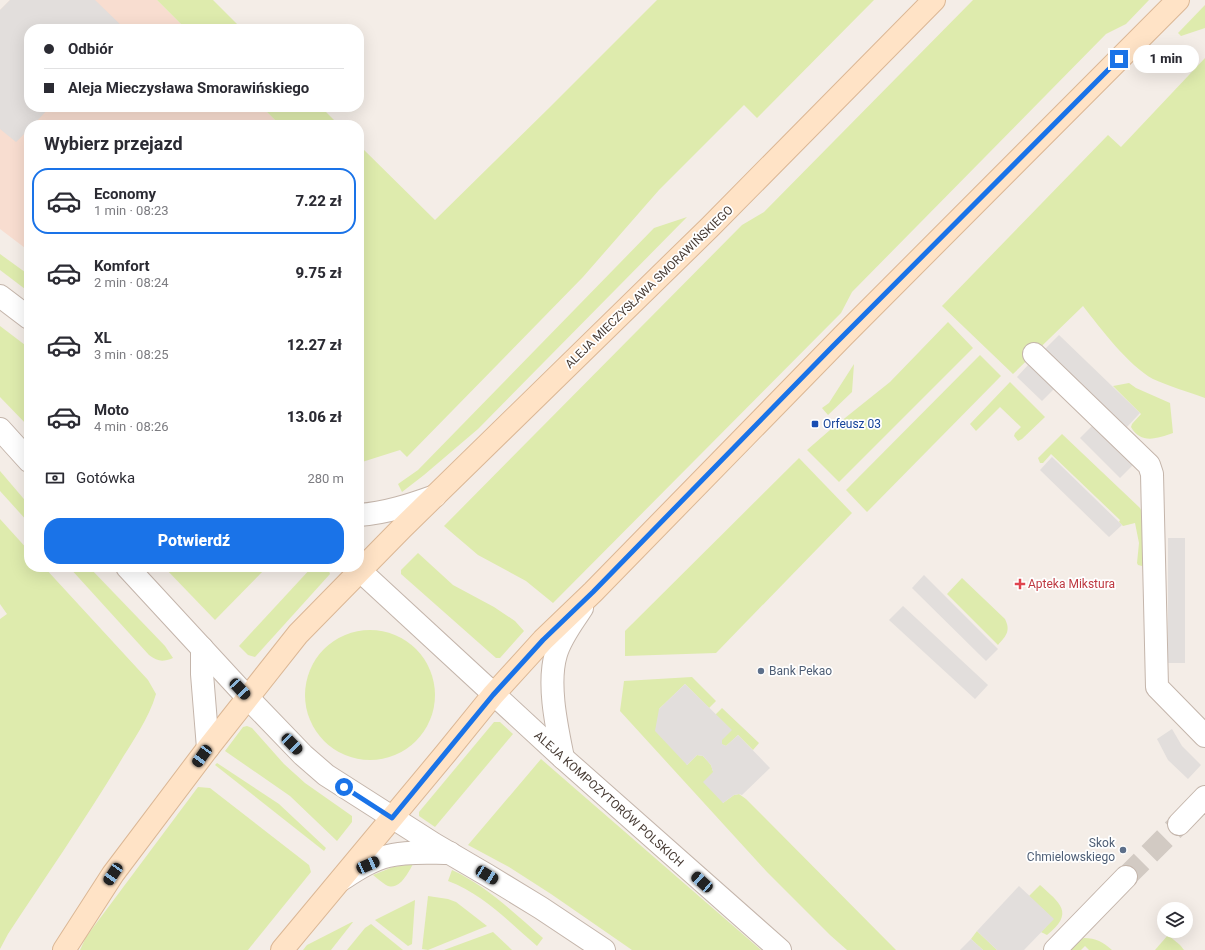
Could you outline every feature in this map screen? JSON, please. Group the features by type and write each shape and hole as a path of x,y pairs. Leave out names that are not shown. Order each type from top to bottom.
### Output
{"main road":[{"name":"ALEJA MIECZYSŁAWA SMORAWIŃSKIEGO","path":"364,563 435,496 710,227 934,0"},
{"path":"282,950 493,695 543,640 593,592 844,335 1178,0"},
{"name":"ALEJA MIECZYSŁAWA SMORAWIŃSKIEGO","path":"248,698 298,634 355,572"},
{"path":"64,950 113,874 208,748 248,698"}],"street":[{"path":"0,296 24,314"},
{"path":"1034,354 1149,465 1152,474 1157,687 1205,736"},
{"path":"0,429 24,455"},
{"path":"364,515 377,514 405,507 435,496"},
{"path":"132,572 248,698 303,755 326,775 392,818 541,908 604,950"},
{"name":"ALEJA KOMPOZYTORÓW POLSKICH","path":"361,572 493,695 780,950"},
{"path":"563,758 556,724 552,675 556,653 564,636 593,592"},
{"path":"202,648 202,674 208,748"},
{"path":"1179,824 1205,797"},
{"path":"341,880 358,869 388,856 410,853 450,853"},
{"path":"1055,950 1126,876"}],"shaded area":[{"path":"10,0 157,0 181,24 24,24 24,112 267,112 275,120 24,120 24,247 0,229 0,10"},
{"path":"10,0 95,0 120,24 24,24 24,112 45,112 38,120 24,120 24,134 16,142 0,129 0,10"},
{"path":"1059,335 1140,413 1126,428 1044,350"},
{"path":"1029,364 1054,389 1042,401 1017,377"},
{"path":"1092,426 1133,465 1120,478 1080,438"},
{"path":"1052,457 1122,525 1109,537 1040,470"},
{"path":"1168,538 1185,538 1185,663 1168,663"},
{"path":"924,575 998,649 986,661 912,588"},
{"path":"903,606 988,685 975,699 889,620"},
{"path":"685,684 732,730 722,740 722,744 726,746 738,735 770,768 742,795 734,795 723,803 703,782 713,772 711,765 703,756 697,755 687,765 655,731 659,709"},
{"path":"1172,729 1182,746 1201,765 1188,779 1168,760 1157,739"},
{"path":"1019,886 1054,919 1024,950 997,950 977,931"},
{"path":"971,939 983,950 960,950"}],"green space":[{"path":"157,0 213,0 237,24 181,24"},
{"path":"657,0 874,0 757,118 744,105 659,190 583,277 407,457 400,450 364,461 364,150 435,220"},
{"path":"973,0 1149,0 1126,24 1106,34 852,292 841,313 553,603 526,581 478,555 444,526 742,225 764,212"},
{"path":"1205,5 1205,28 1181,36 1178,33"},
{"path":"1205,58 1205,398 1159,382 1144,373 1115,346 1083,306 1013,374 942,306 1108,135 1121,147"},
{"path":"267,112 326,112 334,120 275,120"},
{"path":"687,217 478,429 402,492 398,484 418,470 654,228"},
{"path":"0,254 24,271 24,288 0,270"},
{"path":"948,322 973,348 839,482 807,450 890,382"},
{"path":"0,326 24,344 24,422 0,397"},
{"path":"980,355 1001,376 867,512 846,490"},
{"path":"854,364 852,392 828,415 822,408 829,403"},
{"path":"1010,382 1045,417 1018,441 1014,436 1021,427 1000,407 976,431 970,424"},
{"path":"1129,383 1136,388 1170,403 1173,433 1150,439 1135,433 1131,427 1141,414 1113,386"},
{"path":"1062,434 1140,508 1142,512 1144,564 1142,566 1138,565 1137,563 1139,543 1135,523 1123,526 1119,522 1120,520 1051,454 1043,463 1040,463 1038,458"},
{"path":"799,458 852,513 716,653 625,656 625,631"},
{"path":"0,471 24,499 24,517 0,491"},
{"path":"0,519 24,545 24,572 49,572 148,680 156,694 149,713 133,741 8,934 0,949 0,619 7,614 0,604"},
{"path":"418,553 453,585 494,607 515,621 524,631 500,658 496,658 401,574 401,570"},
{"path":"74,572 94,572 165,646 173,658 161,661 149,655"},
{"path":"169,572 262,572 215,620"},
{"path":"307,572 329,572 330,574 255,657 248,655 239,646"},
{"path":"962,578 1005,619 1008,630 998,645 947,594"},
{"path":"370,630 383,631 395,635 416,649 430,670 434,682 434,708 430,720 416,741 395,755 383,759 370,760 357,759 345,755 324,741 310,720 306,708 305,695 306,682 310,670 324,649 345,635 357,631"},
{"path":"692,677 716,701 709,708 685,684 659,709 687,765 697,755 703,756 711,765 723,803 734,795 739,794 746,799 896,950 847,950 767,872 620,711 624,681"},
{"path":"722,708 759,743 753,750 738,735 726,746 721,744 716,714"},
{"path":"494,722 500,722 513,734 435,827 419,816 419,812"},
{"path":"247,726 252,728 284,764 305,783 352,816 352,822 337,841 290,796 225,751 243,727"},
{"path":"541,759 761,950 632,950 509,867 468,845"},
{"path":"217,763 279,804 326,848 324,851 215,765"},
{"path":"198,787 210,788 309,865 311,872 248,950 80,950 86,937"},
{"path":"413,864 399,884 395,886 386,885 373,875 393,867"},
{"path":"452,870 489,892 543,938 537,946 495,909 473,893 448,881"},
{"path":"1040,885 1062,908 1061,920 1047,935 1041,932 1053,919 1029,896"},
{"path":"428,896 448,899 456,902 487,926 428,950 422,949"},
{"path":"415,900 412,944 408,946 375,920"},
{"path":"352,922 331,950 303,950 307,945"},
{"path":"371,924 403,950 347,950 365,928"},
{"path":"977,931 997,950 983,950 971,939"},
{"path":"493,932 512,950 444,950"},
{"path":"1084,938 1099,941 1112,950 1089,950 1085,946 1081,950 1071,950"},
{"path":"1165,938 1172,938 1184,950 1155,950"}],"tunnel":[{"path":"1126,877 1179,824"}],"place":[{"name":"Orfeusz 03","path":"815,424"},
{"name":"Apteka Mikstura","path":"1020,584"},
{"name":"Bank Pekao","path":"761,671"},
{"name":"Skok Chmielowskiego","path":"1123,850"}],"route":[{"path":"344,787 392,818 493,695 543,640 593,592 833,346 1119,59"}]}
